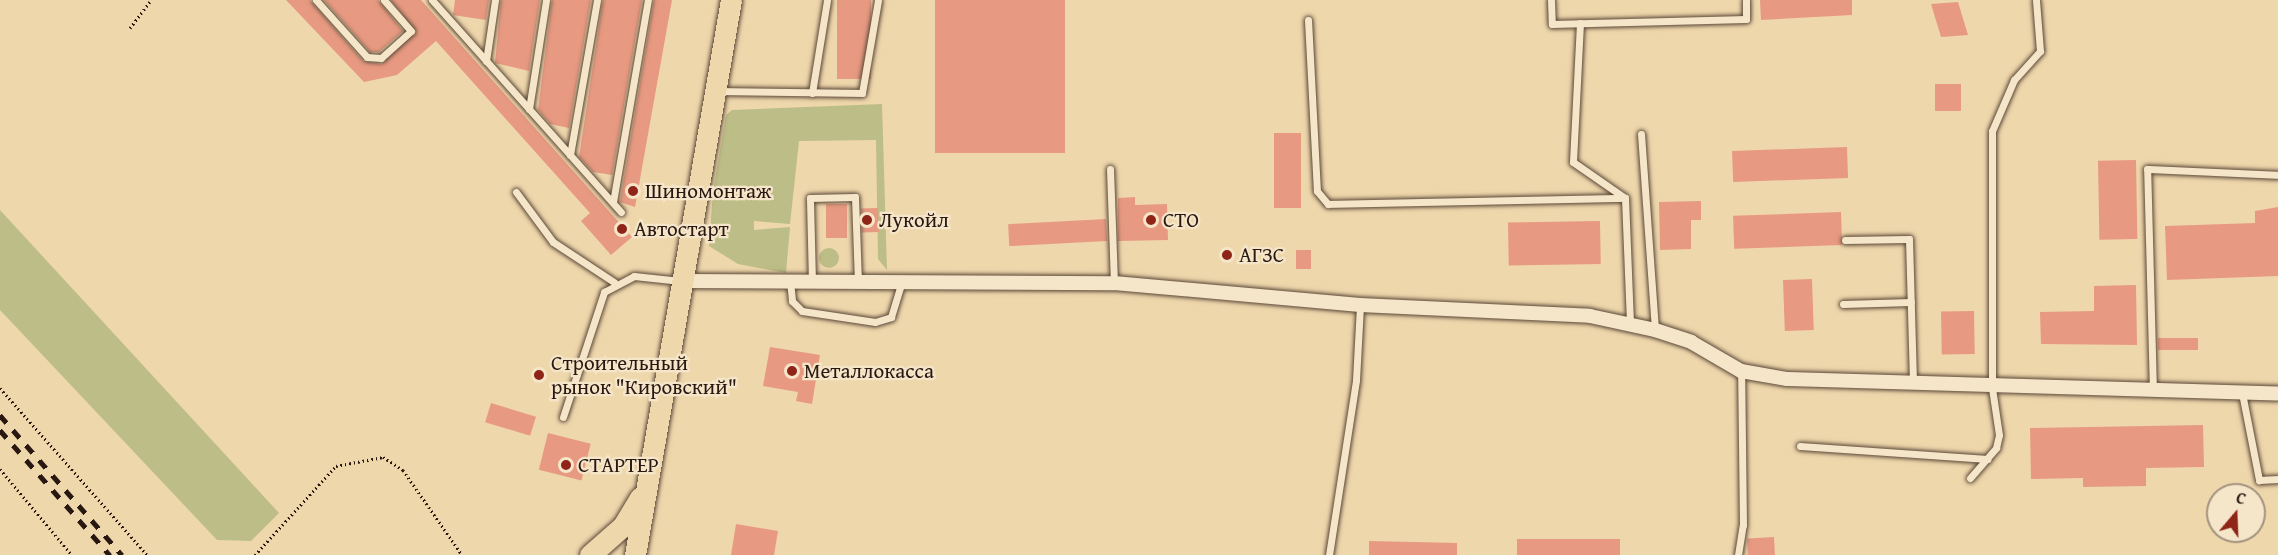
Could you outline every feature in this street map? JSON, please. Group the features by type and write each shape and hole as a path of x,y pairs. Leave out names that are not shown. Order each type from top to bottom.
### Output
{"main road":[{"path":"635,555 730,0"},
{"path":"590,555 623,526 647,484"}],"street":[{"path":"683,281 1114,283 1360,305 1630,322 1691,342 1741,370 1787,379 1992,388 2278,394"}],"lane":[{"path":"316,0 367,57 381,58 411,30 384,0"},
{"path":"432,0 621,212"},
{"path":"441,10 442,0"},
{"path":"486,60 495,0"},
{"path":"529,109 546,0"},
{"path":"570,155 597,0"},
{"path":"613,202 648,0"},
{"path":"812,93 827,0"},
{"path":"715,91 862,93 878,0"},
{"path":"1551,0 1552,24 1746,19 1746,0"},
{"path":"1970,478 1988,459 1999,435 1992,388 1992,131 2014,80 2040,51 2036,0"},
{"path":"1308,20 1317,191 1328,204 1625,198"},
{"path":"1580,23 1573,162 1625,198"},
{"path":"1641,134 1655,330"},
{"path":"1110,169 1114,283"},
{"path":"2153,392 2147,169 2278,175"},
{"path":"516,192 553,242 614,282"},
{"path":"812,282 810,198 855,197 858,281"},
{"path":"1625,198 1630,322"},
{"path":"1845,240 1909,239 1913,384"},
{"path":"563,417 603,292 614,282 634,276 683,281"},
{"path":"790,281 792,301 802,311 875,322 891,317 902,282"},
{"path":"1843,304 1911,302"},
{"path":"1329,555 1356,380 1360,305"},
{"path":"1738,555 1743,525 1741,370"},
{"path":"2242,393 2259,480 2278,479"},
{"path":"1800,446 1988,459"}],"path":[{"path":"130,28 151,0"},
{"path":"0,388 147,555"},
{"path":"255,555 336,466 383,457 403,470 462,555"},
{"path":"0,469 72,555"}],"green space":[{"path":"882,104 887,270 878,259 876,140 799,141 790,224 754,221 754,230 790,227 786,273 738,264 709,246 713,191 726,115 732,110"},
{"path":"0,210 279,513 251,541 217,540 0,310"},
{"path":"829,248 836,251 839,258 836,265 829,268 822,265 819,258 822,251"}],"building":[{"path":"286,0 310,0 363,61 381,64 416,32 391,0 421,0 632,237 611,255 581,221 590,213 436,41 397,75 364,82"},
{"path":"324,0 378,0 403,31 379,52 370,52"},
{"path":"455,0 489,0 486,20 453,15"},
{"path":"501,0 540,0 529,71 495,63"},
{"path":"552,0 591,0 569,128 550,124 538,110"},
{"path":"603,0 642,0 612,175 593,172 579,157"},
{"path":"654,0 672,0 635,207 620,202"},
{"path":"837,0 871,0 871,79 837,79"},
{"path":"935,0 1065,0 1065,153 935,153"},
{"path":"1760,0 1852,0 1852,15 1761,20"},
{"path":"1958,2 1968,35 1941,37 1931,4"},
{"path":"1935,84 1961,84 1961,111 1935,111"},
{"path":"1274,133 1301,133 1301,208 1274,208"},
{"path":"1847,147 1848,178 1733,182 1732,151"},
{"path":"2136,160 2137,239 2099,240 2098,161"},
{"path":"1135,197 1135,205 1167,204 1168,240 1118,241 1118,198"},
{"path":"1701,201 1701,220 1691,220 1691,249 1660,250 1659,202"},
{"path":"826,204 847,204 847,238 826,238"},
{"path":"2278,207 2278,276 2167,280 2165,226 2255,223 2255,211"},
{"path":"878,208 879,232 862,233 861,209"},
{"path":"1841,212 1842,245 1734,249 1733,216"},
{"path":"1106,219 1107,241 1009,246 1008,224"},
{"path":"1600,221 1601,264 1509,266 1508,223"},
{"path":"1296,250 1311,250 1311,269 1296,269"},
{"path":"1812,279 1814,330 1785,331 1783,280"},
{"path":"2136,285 2137,345 2041,344 2040,312 2094,311 2094,286"},
{"path":"1974,311 1975,354 1942,355 1941,312"},
{"path":"2158,338 2198,338 2198,350 2158,350"},
{"name":"Металлокасса","path":"770,347 820,355 812,404 796,401 798,392 763,386"},
{"path":"491,403 536,417 530,436 485,422"},
{"path":"2203,425 2204,467 2146,468 2146,486 2083,487 2083,478 2031,479 2030,428"},
{"path":"548,433 591,444 581,481 539,470"},
{"path":"736,524 778,531 774,555 731,555"},
{"path":"1774,537 1775,555 1748,555 1747,538"},
{"path":"1517,539 1620,539 1620,555 1517,555"},
{"path":"1369,541 1457,543 1457,555 1369,555"}],"railway":[{"path":"0,415 122,555"},
{"path":"0,430 110,555"}],"place":[{"name":"Шиномонтаж","path":"633,191"},
{"name":"Лукойл","path":"867,220"},
{"name":"СТО","path":"1151,220"},
{"name":"Автостарт","path":"622,229"},
{"name":"АГЗС","path":"1227,255"},
{"name":"Металлокасса","path":"792,371"},
{"name":"Строительный рынок \"Кировский\"","path":"539,375"},
{"name":"СТАРТЕР","path":"566,465"}]}
